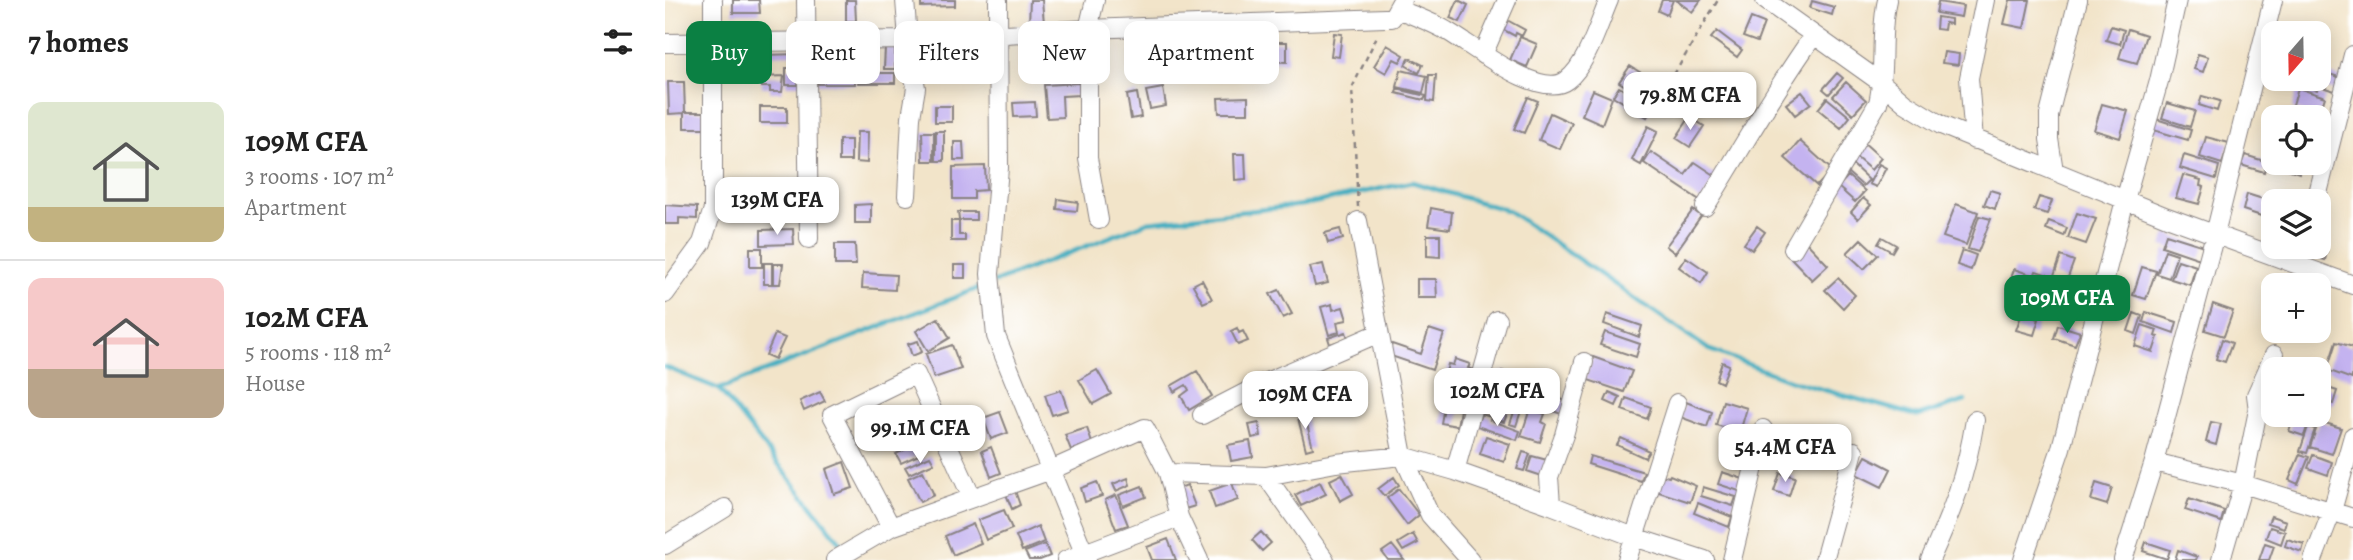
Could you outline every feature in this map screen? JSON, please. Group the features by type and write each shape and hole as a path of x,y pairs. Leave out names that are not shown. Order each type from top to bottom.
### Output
{"street":[{"path":"713,0 713,21"},
{"path":"805,21 806,0"},
{"path":"905,0 907,21"},
{"path":"998,0 999,21"},
{"path":"1090,21 1095,0"},
{"path":"1483,55 1507,0"},
{"path":"1110,28 1395,9 1447,31 1483,55 1531,81 1552,85 1564,82 1576,72 1609,0"},
{"path":"1765,0 1784,6 1814,35 1905,103 1941,125 2125,200 2353,285"},
{"path":"1793,249 1878,103 1883,84 1882,46 1887,0"},
{"path":"1975,140 1969,78 1985,0"},
{"path":"2054,171 2049,139 2049,115 2078,0"},
{"path":"2023,560 2061,448 2125,200 2159,81 2177,0"},
{"path":"2123,560 2154,462 2215,234 2273,0"},
{"path":"1705,207 1752,134 1779,83 1814,35"},
{"path":"665,43 686,42"},
{"path":"2319,189 2353,55"},
{"path":"665,294 702,243 712,209 713,84"},
{"path":"806,84 809,239"},
{"path":"907,196 915,84"},
{"path":"999,84 999,168 990,274 996,336 1086,556"},
{"path":"1088,84 1088,158 1099,220"},
{"path":"1359,222 1403,456 1430,515 1469,560"},
{"path":"2298,265 2300,259"},
{"path":"1455,471 1497,320"},
{"path":"1202,415 1264,383 1379,333"},
{"path":"2221,560 2243,484 2257,410 2256,395 2274,355"},
{"path":"1551,505 1549,477 1564,435 1584,362"},
{"path":"891,527 832,415 916,374 972,498"},
{"path":"1627,560 1677,402"},
{"path":"1930,560 1953,512 1969,461 1975,420"},
{"path":"835,560 891,527 1051,470 1145,428 1168,473 1179,517 1199,560"},
{"path":"1731,560 1763,429"},
{"path":"2313,560 2332,511 2353,436"},
{"path":"1824,560 1854,452"},
{"path":"1168,473 1266,476 1336,463 1403,456 1455,471 1634,537 1705,560"},
{"path":"2154,462 2243,484 2353,518"},
{"path":"1266,476 1325,560"},
{"path":"665,545 725,508"},
{"path":"1066,560 1086,556 1179,517"}],"path":[{"path":"1669,83 1718,0"},
{"path":"1359,222 1352,88 1395,9"}],"building":[{"path":"733,0 759,0 760,13 733,13"},
{"path":"846,0 855,0 856,21 846,21"},
{"path":"921,0 955,0 955,6 921,7"},
{"path":"1030,0 1042,0 1044,21 1029,21"},
{"path":"1458,0 1468,5 1460,22 1450,18"},
{"path":"1662,0 1673,0 1667,15 1658,11"},
{"path":"1676,0 1701,0 1692,12"},
{"path":"2010,0 2030,0 2024,28 2004,24"},
{"path":"1812,1 1834,7 1832,15 1810,8"},
{"path":"1938,2 1963,6 1961,17 1936,13"},
{"path":"1937,17 1951,19 1951,24 1945,23 1944,30 1936,29"},
{"path":"1751,18 1764,23 1757,42 1743,37"},
{"path":"1507,20 1525,30 1522,36 1516,33 1515,36 1502,29"},
{"path":"2111,26 2124,30 2120,44 2106,40"},
{"path":"2128,29 2146,35 2137,63 2119,58"},
{"path":"1717,31 1742,50 1737,57 1711,38"},
{"path":"1334,33 1342,34 1339,57 1331,56"},
{"path":"1520,37 1537,44 1527,67 1510,60"},
{"path":"1279,42 1287,42 1287,62 1279,62"},
{"path":"1387,45 1404,55 1400,62 1394,59 1386,73 1374,66"},
{"path":"885,47 894,47 894,69 884,69"},
{"path":"772,48 786,48 786,54 772,55"},
{"path":"1944,52 1959,54 1958,65 1942,63"},
{"path":"2198,54 2208,57 2203,72 2194,69"},
{"path":"1409,58 1423,65 1419,73 1405,65"},
{"path":"1630,66 1667,89 1657,105 1619,82"},
{"path":"1401,70 1427,76 1423,93 1397,87"},
{"path":"880,73 894,73 894,83 880,83"},
{"path":"1837,73 1843,78 1829,94 1823,89"},
{"path":"1429,75 1436,75 1434,102 1427,101"},
{"path":"2331,75 2342,78 2338,92 2331,90"},
{"path":"784,76 782,92 770,92 770,87 762,87 762,84 772,84 772,77"},
{"path":"1708,79 1721,85 1716,97 1703,92"},
{"path":"668,82 684,82 685,112 704,112 704,128 684,128 684,113 669,114"},
{"path":"1846,82 1866,100 1853,114 1833,96"},
{"path":"1079,84 1080,95 1062,96 1063,117 1047,118 1044,85"},
{"path":"1619,87 1653,107 1647,117 1613,96"},
{"path":"1163,88 1166,106 1150,109 1146,91"},
{"path":"1397,89 1426,96 1424,100 1396,93"},
{"path":"1593,90 1612,98 1602,124 1582,115"},
{"path":"2297,91 2325,97 2322,105 2293,105"},
{"path":"1802,92 1811,103 1795,115 1786,104"},
{"path":"1137,93 1141,117 1131,119 1127,95"},
{"path":"2202,96 2220,101 2217,111 2199,105"},
{"path":"1248,97 1248,113 1219,113 1218,98"},
{"path":"1528,97 1538,101 1524,133 1514,129"},
{"path":"1827,98 1850,117 1841,128 1818,109"},
{"path":"1035,102 1036,116 1014,117 1013,103"},
{"path":"2167,103 2195,111 2190,127 2162,118"},
{"path":"2102,104 2128,111 2120,138 2094,130"},
{"path":"935,106 952,106 952,122 935,122"},
{"path":"760,107 787,107 787,123 760,123"},
{"path":"1550,113 1572,123 1560,149 1539,140"},
{"path":"1690,117 1704,126 1690,147 1676,138"},
{"path":"2153,118 2191,130 2188,140 2150,129"},
{"path":"1648,126 1658,131 1641,165 1632,160"},
{"path":"936,131 944,131 944,161 936,161"},
{"path":"857,132 868,132 867,163 856,162"},
{"path":"922,132 934,132 934,161 923,161"},
{"path":"2206,137 2229,143 2222,164 2200,157"},
{"path":"839,140 851,140 851,161 839,161"},
{"path":"1800,141 1832,170 1817,186 1785,158"},
{"path":"1862,141 1881,158 1871,170 1851,153"},
{"path":"954,142 963,142 964,160 954,160"},
{"path":"1651,152 1685,175 1695,162 1716,176 1701,201 1644,163"},
{"path":"1234,154 1245,154 1246,179 1235,180"},
{"path":"2184,155 2219,166 2216,179 2180,168"},
{"path":"2245,155 2261,160 2261,171 2241,165"},
{"path":"1879,164 1886,168 1876,187 1869,184"},
{"path":"1853,165 1869,180 1863,186 1847,172"},
{"path":"985,166 986,190 974,191 974,199 953,199 953,167"},
{"path":"2183,175 2201,180 2200,186 2204,187 2199,204 2176,198"},
{"path":"1848,176 1865,191 1855,202 1838,187"},
{"path":"1990,190 2000,193 1995,209 1984,205"},
{"path":"2247,194 2261,198 2261,216 2243,210"},
{"path":"2039,197 2052,201 2047,214 2034,210"},
{"path":"1863,198 1871,205 1858,219 1851,212"},
{"path":"1058,199 1078,202 1077,211 1057,209"},
{"path":"871,204 871,223 855,223 855,205"},
{"path":"1956,204 1978,212 1966,245 1943,237"},
{"path":"665,205 697,207 697,219 679,218 679,224 665,224"},
{"path":"1431,208 1452,212 1450,229 1428,226"},
{"path":"1693,210 1701,216 1675,253 1666,246"},
{"path":"958,212 976,212 976,220 959,220"},
{"path":"2077,213 2096,219 2086,244 2068,238"},
{"path":"1979,216 1991,219 1978,252 1968,249"},
{"path":"951,221 959,221 959,235 965,235 965,241 951,241"},
{"path":"2049,221 2067,228 2064,236 2046,229"},
{"path":"1757,226 1765,232 1752,250 1744,244"},
{"path":"793,229 794,244 761,245 761,230"},
{"path":"1340,229 1343,239 1328,243 1325,233"},
{"path":"2166,234 2204,246 2200,259 2162,246"},
{"path":"1427,235 1440,235 1440,257 1427,256"},
{"path":"1882,237 1896,245 1892,252 1878,244"},
{"path":"1861,239 1878,255 1864,269 1847,253"},
{"path":"1807,243 1828,265 1812,280 1791,258"},
{"path":"835,244 855,244 856,265 835,265"},
{"path":"750,248 762,248 762,267 750,267"},
{"path":"1962,250 1976,255 1971,270 1957,265"},
{"path":"2165,250 2177,254 2169,278 2157,274"},
{"path":"2061,256 2074,261 2067,280 2054,276"},
{"path":"1686,257 1708,272 1701,283 1679,267"},
{"path":"2178,260 2196,266 2190,285 2171,279"},
{"path":"764,263 772,263 772,284 764,284"},
{"path":"774,264 783,264 780,284 774,284"},
{"path":"1323,264 1328,283 1315,286 1310,267"},
{"path":"954,265 965,265 965,278 954,278"},
{"path":"2142,267 2156,271 2146,299 2133,295"},
{"path":"2014,269 2032,275 2025,294 2008,288"},
{"path":"2036,271 2048,275 2036,310 2025,306"},
{"path":"863,273 896,275 895,290 862,288"},
{"path":"1838,278 1855,295 1843,308 1825,290"},
{"path":"1417,279 1436,279 1437,298 1417,298"},
{"path":"1202,280 1212,299 1203,303 1193,285"},
{"path":"1279,290 1292,314 1283,318 1270,294"},
{"path":"2079,290 2091,293 2085,316 2073,313"},
{"path":"1332,304 1333,310 1343,307 1347,320 1337,322 1339,332 1329,335 1321,307"},
{"path":"2213,304 2233,311 2224,336 2205,330"},
{"path":"2146,312 2177,322 2174,333 2143,322"},
{"path":"2022,313 2039,319 2034,335 2016,330"},
{"path":"2134,313 2142,316 2136,334 2128,331"},
{"path":"1607,314 1642,326 1639,337 1604,324"},
{"path":"938,318 950,338 928,351 916,331"},
{"path":"2058,325 2080,332 2075,345 2054,338"},
{"path":"2142,325 2157,330 2155,336 2158,337 2153,352 2135,346"},
{"path":"1237,328 1239,333 1243,331 1248,341 1238,345 1231,331"},
{"path":"1429,329 1444,334 1432,370 1388,355 1392,344 1421,354"},
{"path":"1346,332 1348,338 1330,344 1328,338"},
{"path":"1605,332 1640,344 1636,357 1600,345"},
{"path":"775,334 785,338 775,359 766,355"},
{"path":"2222,339 2232,343 2225,362 2216,359"},
{"path":"918,341 922,352 912,356 908,344"},
{"path":"2336,342 2353,347 2352,379 2331,371 2331,358"},
{"path":"952,345 961,369 934,378 926,354"},
{"path":"1593,357 1632,371 1624,392 1585,379"},
{"path":"1455,359 1470,364 1468,368 1473,370 1470,380 1446,372 1448,364 1453,365"},
{"path":"1722,362 1729,365 1722,383 1716,380"},
{"path":"1097,370 1111,394 1093,404 1079,380"},
{"path":"1197,371 1212,396 1189,410 1181,396 1189,390 1186,385 1174,392 1171,386"},
{"path":"1502,371 1528,380 1523,395 1497,386"},
{"path":"1535,389 1571,403 1566,416 1530,402"},
{"path":"2331,389 2337,391 2331,403"},
{"path":"1061,390 1068,410 1052,415 1045,395"},
{"path":"820,392 825,401 804,411 800,401"},
{"path":"1609,392 1620,397 1616,406 1605,401"},
{"path":"1503,393 1513,397 1504,422 1495,419 1497,412 1492,411 1497,397 1501,398"},
{"path":"1288,395 1292,406 1264,416 1260,404"},
{"path":"1626,398 1651,407 1647,419 1622,410"},
{"path":"1518,400 1524,402 1516,426 1510,424"},
{"path":"1723,401 1747,408 1740,432 1716,425"},
{"path":"1686,402 1712,412 1707,427 1680,417"},
{"path":"1444,407 1460,410 1457,426 1441,423"},
{"path":"1530,409 1545,414 1542,422 1546,424 1540,442 1521,436"},
{"path":"1000,412 1008,433 991,439 983,418"},
{"path":"1304,412 1313,448 1306,450 1297,414"},
{"path":"1481,414 1520,431 1517,440 1477,426"},
{"path":"2211,422 2221,424 2216,445 2206,442"},
{"path":"1259,423 1261,436 1252,438 1249,425"},
{"path":"2331,425 2341,428 2332,454 2310,447 2317,427 2331,427"},
{"path":"2290,427 2307,427 2304,436 2289,431"},
{"path":"2308,427 2315,429 2307,453 2300,451"},
{"path":"1087,428 1092,443 1071,450 1065,435"},
{"path":"1486,436 1510,444 1504,462 1480,454"},
{"path":"1621,438 1649,451 1645,458 1617,445"},
{"path":"1250,441 1253,457 1231,461 1228,445"},
{"path":"918,443 923,453 901,463 896,454"},
{"path":"991,447 1001,473 991,477 982,451"},
{"path":"1523,452 1530,454 1524,471 1517,469"},
{"path":"2300,454 2309,457 2298,484 2289,480"},
{"path":"2313,455 2332,462 2328,475 2308,468"},
{"path":"930,456 934,463 909,474 905,467"},
{"path":"1532,456 1547,460 1542,476 1527,471"},
{"path":"1590,456 1644,472 1641,481 1588,464"},
{"path":"1866,456 1891,469 1882,487 1856,474"},
{"path":"844,462 853,488 834,494 826,469"},
{"path":"923,471 934,495 920,502 908,478"},
{"path":"1722,472 1743,479 1739,491 1718,484"},
{"path":"1780,473 1795,477 1789,496 1774,491"},
{"path":"1342,474 1353,494 1340,501 1330,480"},
{"path":"1661,475 1670,475 1696,486 1690,502 1656,491"},
{"path":"1394,477 1399,485 1384,496 1378,489"},
{"path":"1128,478 1130,485 1116,491 1113,484"},
{"path":"1097,482 1102,496 1085,502 1081,488"},
{"path":"1320,482 1326,494 1301,506 1295,495"},
{"path":"1232,483 1238,500 1215,508 1209,491"},
{"path":"2096,483 2112,488 2107,505 2091,500"},
{"path":"1187,485 1195,506 1185,509 1177,489"},
{"path":"1142,486 1146,497 1123,506 1119,495"},
{"path":"1703,487 1736,497 1733,506 1701,496"},
{"path":"1399,489 1419,515 1407,525 1387,498"},
{"path":"1015,491 1020,505 1012,509 1006,494"},
{"path":"1116,495 1128,525 1116,529 1105,500"},
{"path":"2189,499 2224,511 2221,522 2185,510"},
{"path":"1698,503 1732,517 1729,527 1694,513"},
{"path":"1004,510 1012,529 986,540 978,520"},
{"path":"2271,516 2286,521 2284,528 2268,523"},
{"path":"973,524 981,543 953,555 945,536"},
{"path":"1038,526 1044,542 1022,551 1016,536"},
{"path":"2270,527 2285,532 2281,544 2266,538"},
{"path":"1261,532 1271,543 1262,551 1252,540"},
{"path":"1413,534 1418,543 1403,551 1398,543"},
{"path":"1168,539 1176,560 1152,560 1147,547"},
{"path":"2287,539 2304,544 2302,552 2285,546"},
{"path":"2146,542 2170,550 2167,559 2143,551"},
{"path":"2265,543 2274,546 2269,560 2259,560"},
{"path":"1045,544 1050,556 1029,560 1025,552"},
{"path":"1392,545 1404,560 1388,560 1382,552"},
{"path":"2178,550 2197,557 2196,560 2175,560"}],"waterway":[{"path":"995,282 1148,222 1303,205 1412,182 1509,211 1708,349 1792,381 1918,416 1965,401"},
{"path":"665,367 719,389 987,285"},
{"path":"719,389 845,548"}]}
